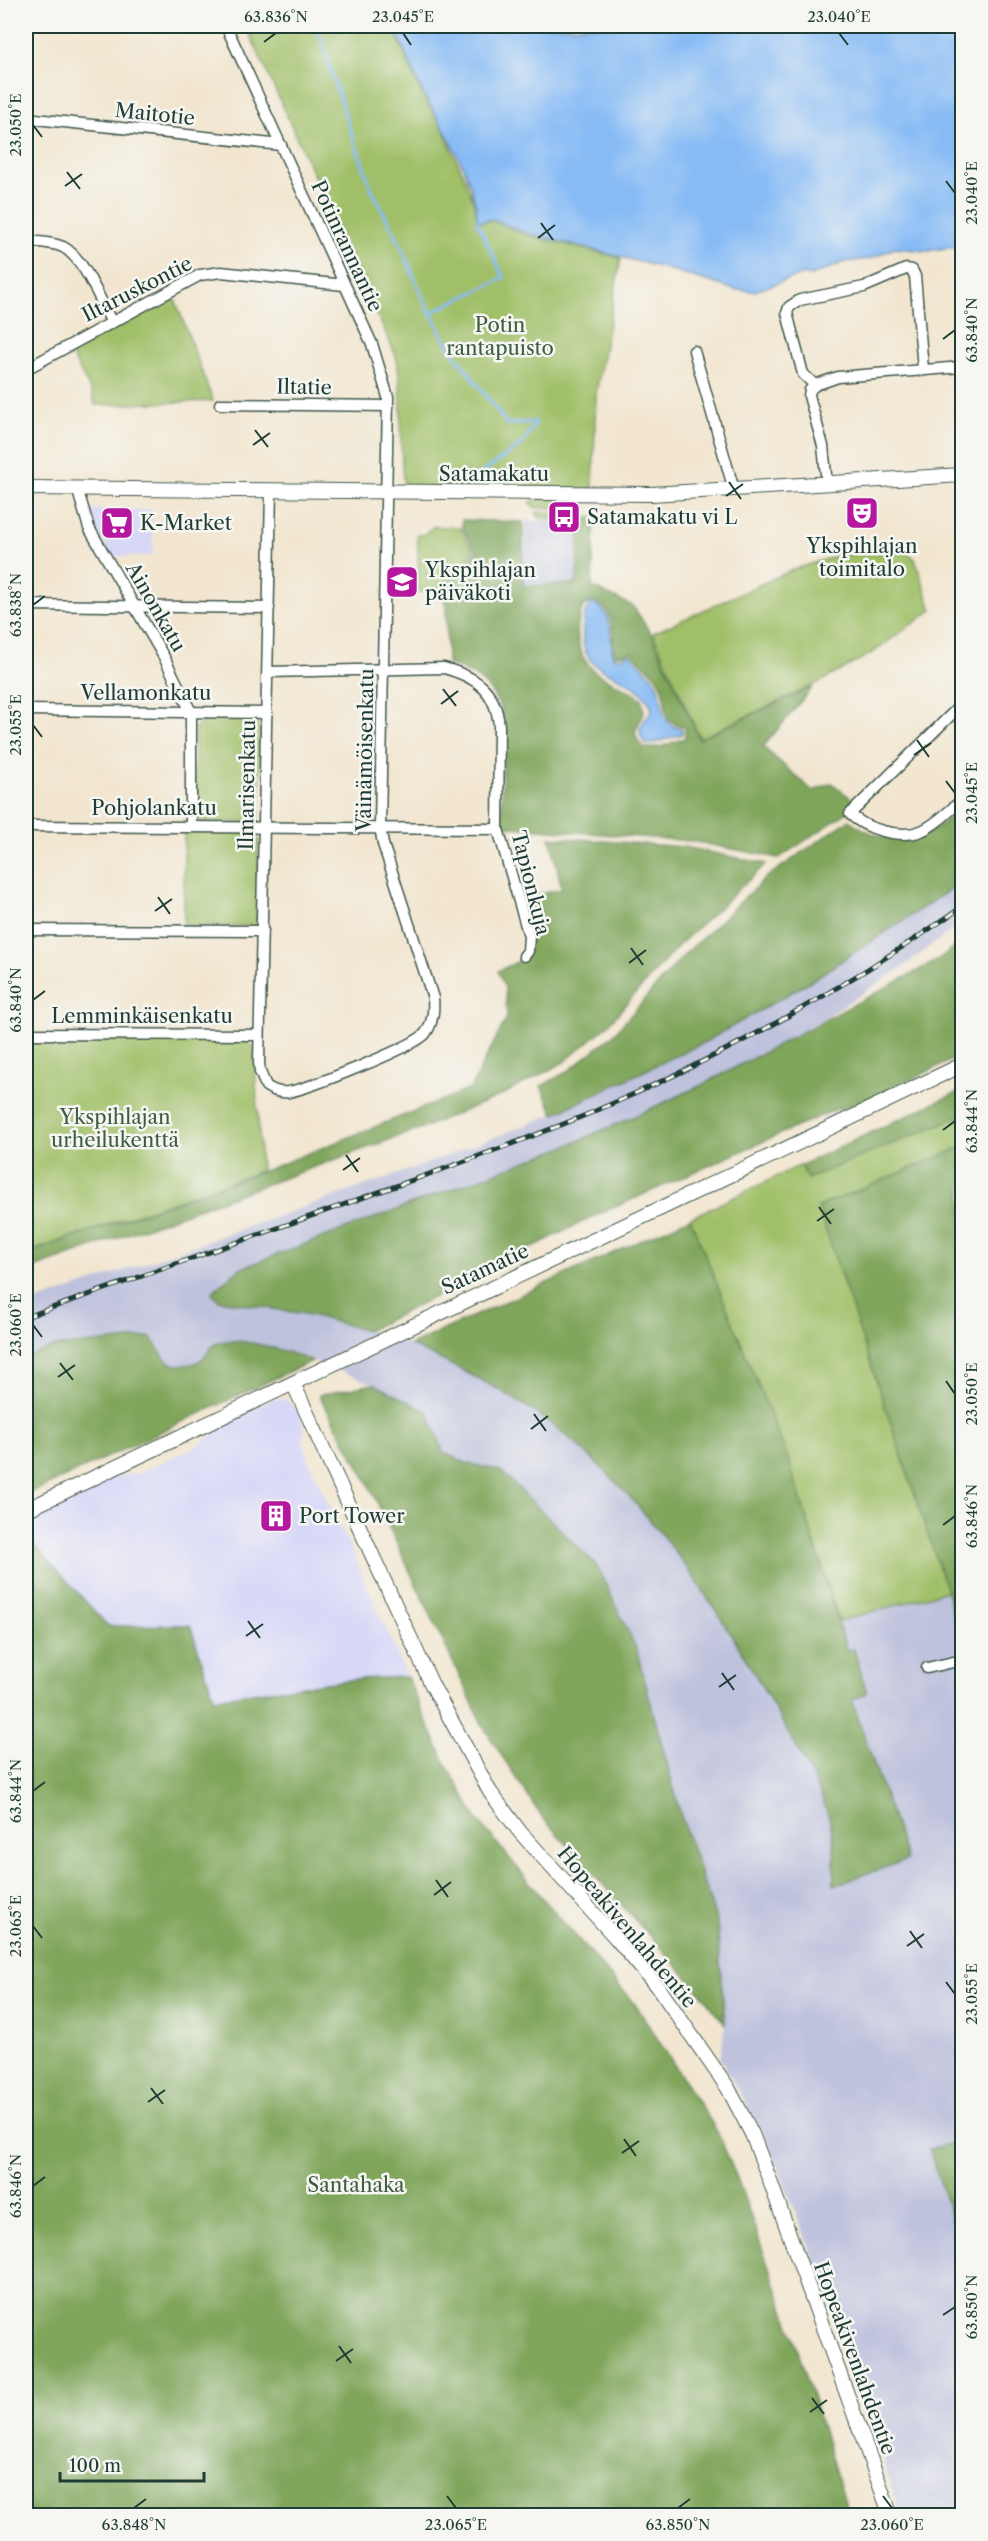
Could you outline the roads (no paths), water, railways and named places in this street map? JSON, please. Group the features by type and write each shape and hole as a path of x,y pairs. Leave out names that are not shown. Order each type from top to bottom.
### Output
{"street":[{"name":"Potinrannantie","path":"223,26 376,353 388,405 387,492"},
{"name":"Maitotie","path":"26,118 281,146"},
{"path":"26,241 61,246 69,251 82,265 111,321"},
{"path":"815,385 802,374 788,313 793,303 864,287 906,269 912,270 915,276 923,369"},
{"name":"Iltaruskontie","path":"26,369 183,282 212,273 344,285"},
{"path":"694,351 734,490"},
{"path":"826,484 823,446 809,396 810,390 815,385 838,377 963,367"},
{"name":"Iltatie","path":"220,404 388,405"},
{"name":"Satamakatu","path":"26,488 651,494 963,475"},
{"name":"Ainonkatu","path":"77,488 89,528 164,657 191,712"},
{"name":"Ilmarisenkatu","path":"262,1080 259,1035 271,490"},
{"name":"Väinämöisenkatu","path":"262,1080 266,1086 279,1093 304,1088 402,1049 425,1034 434,1009 434,998 389,864 380,827 387,492"},
{"path":"26,605 269,608"},
{"name":"Tapionkuja","path":"384,669 444,668 457,672 488,693 498,710 498,829 529,936 528,951 524,956"},
{"path":"268,672 384,669"},
{"path":"963,704 850,814 874,828 900,832 920,831 963,800"},
{"name":"Vellamonkatu","path":"26,710 267,713"},
{"path":"191,712 191,826"},
{"name":"Pohjolankatu","path":"26,825 498,829"},
{"path":"26,930 263,932"},
{"name":"Lemminkäisenkatu","path":"26,1034 259,1035"},
{"name":"Satamatie","path":"26,1510 963,1065"},
{"name":"Hopeakivenlahdentie","path":"293,1383 432,1685 490,1792 520,1832 660,1990 733,2097 752,2134 770,2181 891,2516"},
{"path":"927,1668 963,1660"}],"water":[{"path":"395,26 962,26 962,250 952,247 928,251 894,248 870,259 844,262 811,276 803,274 755,291 736,290 671,270 524,232 493,219 477,222 476,207 466,174 417,81"},
{"path":"591,603 599,606 607,617 613,656 617,659 630,654 648,671 659,690 665,717 668,722 682,729 682,734 645,744 640,728 652,708 632,685 598,667 589,658 584,646 584,619"}],"waterway":[{"path":"317,26 372,190 399,242 427,307 450,348 507,424 536,422 522,444 477,476"},
{"path":"432,312 504,278 477,222"}],"railway":[{"path":"26,1317 533,1136 641,1091 737,1044 829,993 962,907"}],"place":[{"name":"Ykspihlajan toimitalo","path":"862,513"},
{"name":"Satamakatu vi L","path":"564,517"},
{"name":"K-Market","path":"117,523"},
{"name":"Ykspihlajan päiväkoti","path":"402,582"},
{"name":"Port Tower","path":"276,1516"}],"park label":[{"name":"Potin rantapuisto","path":"500,336"},
{"name":"Ykspihlajan urheilukenttä","path":"115,1128"},
{"name":"Santahaka","path":"356,2185"}]}
